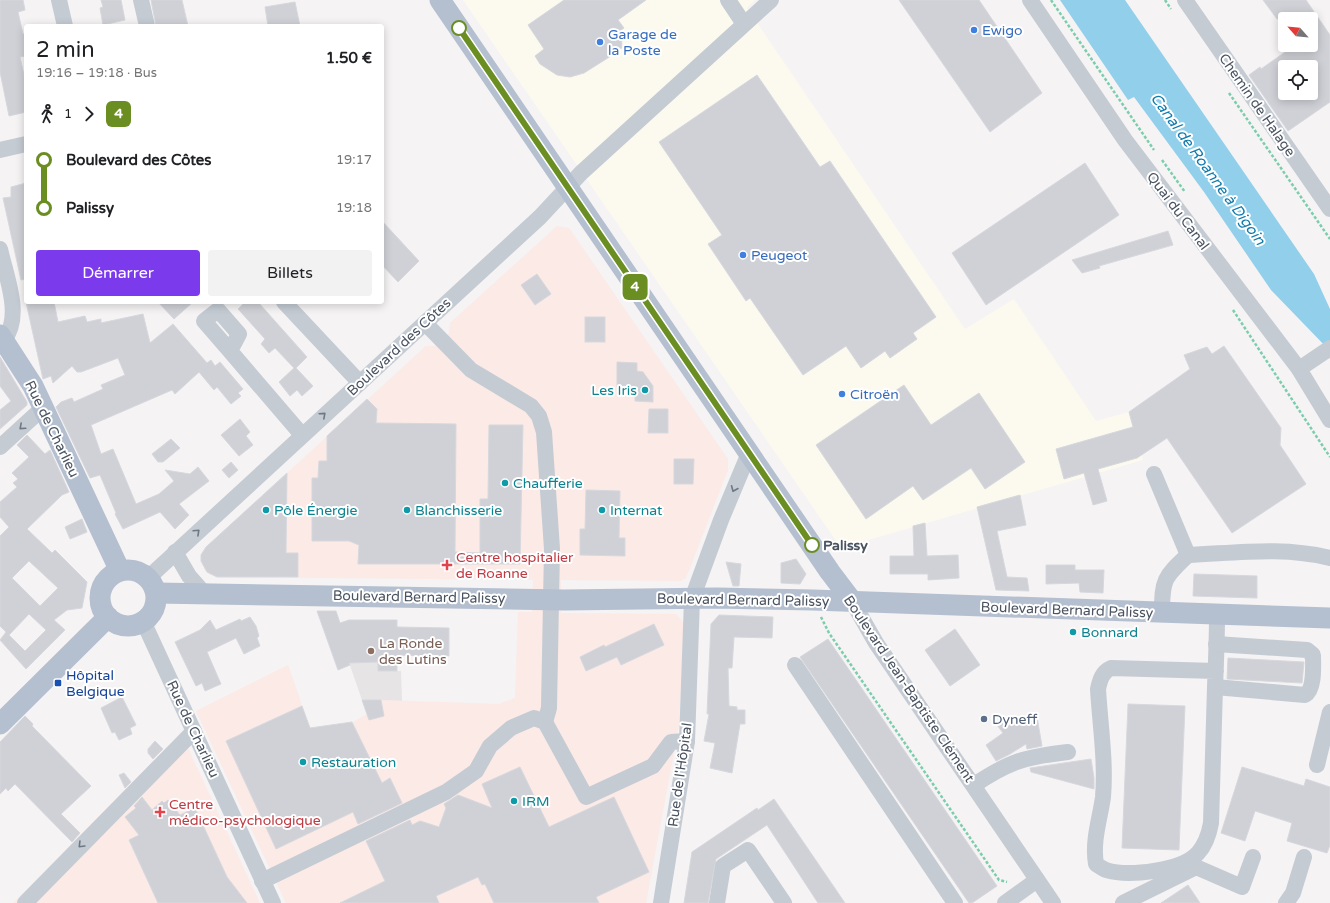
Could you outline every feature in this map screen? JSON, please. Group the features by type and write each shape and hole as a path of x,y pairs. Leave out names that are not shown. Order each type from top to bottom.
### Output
{"main road":[{"name":"Boulevard Jean-Baptiste Clément","path":"440,0 568,189 852,601"},
{"name":"Rue de Charlieu","path":"2,338 34,386 120,571"},
{"path":"135,570 152,585 154,609 143,621 136,625 121,625 108,617 103,609 100,600 101,591 105,582 111,575 120,571 135,570"},
{"name":"Boulevard Bernard Palissy","path":"152,585 204,593 564,600 813,600 1330,618"},
{"path":"0,724 108,617"}],"street":[{"path":"59,0 65,24"},
{"path":"141,0 147,24"},
{"path":"728,0 744,24"},
{"name":"Boulevard des Côtes","path":"152,585 175,552 540,217 568,189 581,173 771,0"},
{"name":"Quai du Canal","path":"1030,0 1125,140 1299,369 1330,420"},
{"name":"Chemin de Halage","path":"1185,0 1330,209"},
{"path":"0,150 24,144"},
{"path":"0,249 14,318 11,332 2,338"},
{"path":"286,304 360,383"},
{"path":"425,323 471,370 531,406 539,416 544,432 552,574 549,708 545,722"},
{"path":"1299,369 1330,348"},
{"path":"230,351 302,435"},
{"path":"0,446 44,407"},
{"name":"Rue de l'Hôpital","path":"661,903 688,741 692,599 721,520 750,453"},
{"path":"1154,474 1188,555"},
{"path":"1162,613 1162,593 1165,580 1170,571 1188,555 1283,550 1303,552 1330,558"},
{"path":"175,552 189,576 204,593"},
{"name":"Boulevard Jean-Baptiste Clément","path":"852,601 876,643 1053,903"},
{"path":"1216,671 1111,668 1106,670 1102,676 1098,689 1103,770 1103,796 1094,852 1096,864 1105,870 1117,873 1158,871 1188,860 1197,855 1204,844 1211,823 1216,671 1217,614"},
{"name":"Rue de Charlieu","path":"143,621 273,903"},
{"path":"1215,687 1305,695 1310,690 1313,668 1313,655 1307,650 1216,644"},
{"path":"794,665 955,903"},
{"path":"1316,765 1330,712"},
{"path":"262,881 446,792 476,770 490,746 510,728 534,718 545,722 586,797 653,766 671,742 688,741"},
{"path":"25,903 194,731"},
{"path":"974,785 996,770 1024,758 1068,752"},
{"path":"717,903 723,866 748,850 784,903"},
{"path":"1124,903 1196,867 1242,887 1253,857"},
{"path":"1286,903 1293,893 1304,857"},
{"path":"1005,903 1036,880"}],"path":[{"path":"1165,0 1174,13"},
{"path":"1227,91 1330,240"},
{"path":"1233,308 1330,457"},
{"path":"813,600 829,633 999,880 1006,882 1010,880 1020,892"}],"shaded area":[{"path":"463,0 755,0 747,8 965,329 1014,299 1096,421 1129,412 1143,460 841,548"},
{"name":"Centre hospitalier de Roanne","path":"557,226 569,228 728,459 728,470 686,578 681,581 561,580 561,613 676,614 684,623 679,725 646,903 286,903 196,711 288,665 310,728 353,722 367,714 381,700 499,704 515,698 518,612 532,612 533,580 217,577 209,574 205,570 201,561 202,552 426,346 435,346 449,333 450,323"},
{"name":"La Ronde des Lutins","path":"349,620 384,620 384,623 397,639 397,671 401,671 402,701 362,700 336,625"},
{"name":"Centre médico-psychologique","path":"181,733 260,903 13,903"}],"water":[{"name":"Canal de Roanne à Digoin","path":"1060,0 1125,0 1314,274 1330,309 1330,351 1271,290 1204,192 1134,97 1128,100"}],"building":[{"path":"0,0 23,0 25,10 18,12 24,34 24,56 20,57 24,75 24,112 9,116 0,72"},
{"path":"101,0 121,0 125,20 103,24 100,8 103,7"},
{"path":"151,0 182,0 188,24 156,24"},
{"path":"564,0 646,0 618,20 624,28 621,30 622,48 610,50 611,56 584,73 570,77 557,75 540,64 535,56 544,49 528,25"},
{"path":"899,0 979,0 1042,93 990,132"},
{"path":"1263,0 1306,0 1314,12 1278,12 1278,19"},
{"path":"295,2 300,24 268,24 265,7"},
{"path":"1318,18 1330,35 1330,102 1288,131 1249,75 1260,67 1261,69 1285,52 1318,52"},
{"path":"757,75 820,167 830,161 936,317 913,333 917,339 890,358 885,351 861,368 846,346 803,375 750,298 746,301 708,244 722,235 659,142"},
{"path":"1085,163 1119,215 986,305 952,253"},
{"path":"24,184 24,279 21,280 3,198 11,197 11,187"},
{"path":"384,223 419,261 398,282 384,267"},
{"path":"1168,231 1173,245 1099,266 1100,268 1082,273 1072,260"},
{"path":"537,274 551,294 535,305 521,285"},
{"path":"26,304 54,304 58,322 85,316 87,322 101,319 101,323 143,314 150,343 173,324 207,363 211,360 215,366 220,362 243,389 238,393 241,396 231,404 217,387 214,390 199,372 175,394 172,390 91,425 101,454 113,449 136,504 159,494 174,481 165,470 190,474 198,467 209,481 179,504 189,515 175,529 160,512 123,529 115,514 116,513 100,475 90,478 56,407 61,402 72,398 74,402 103,389 101,385 125,375 118,358 81,372 77,372 72,366 53,383 51,376 43,379"},
{"path":"160,304 191,304 174,319"},
{"path":"243,304 260,304 307,357 296,368 313,386 302,396 297,390 290,396 279,382 294,368 275,348 269,353 261,344 265,339 238,309"},
{"path":"585,317 605,317 605,342 585,342"},
{"path":"1224,346 1281,428 1280,445 1306,484 1232,533 1167,438 1137,458 1098,469 1107,501 1093,505 1084,473 1064,479 1056,449 1133,427 1129,412 1190,369 1184,355 1207,347 1212,354"},
{"path":"0,357 27,402 27,405 0,429 0,410 11,401 0,386"},
{"path":"617,362 637,363 637,371 643,372 653,386 653,402 635,401 635,387 617,387"},
{"path":"904,385 931,425 979,393 1025,462 985,489 971,468 923,500 913,486 866,519 816,445"},
{"path":"367,399 377,409 376,423 456,424 455,552 480,553 480,499 488,499 489,425 523,425 520,564 358,564 359,545 349,541 312,541 312,478 318,478 319,461 327,461 327,436"},
{"path":"649,409 668,409 668,433 648,433"},
{"path":"240,419 250,432 246,436 253,445 239,456 221,435"},
{"path":"27,435 45,454 50,450 69,492 62,495 27,529 52,553 55,550 87,582 82,608 67,610 54,620 65,630 26,669 0,640 6,632 0,626 0,536 9,527 0,517 0,502 17,487 13,483 18,479 12,473 29,457 17,445","holes":["29,561 58,588 40,606 12,578","29,614 46,630 25,651 9,635"]},
{"path":"171,439 180,448 163,462 158,462 152,454"},
{"path":"674,459 694,459 693,484 674,484"},
{"path":"231,462 238,470 229,478 222,470"},
{"name":"Pôle Énergie","path":"287,473 286,553 298,553 298,577 217,577 207,572 201,561 201,555 206,547"},
{"name":"Internat","path":"586,490 620,491 619,538 625,538 625,556 580,555 580,529 585,529"},
{"path":"1020,495 1026,525 997,531 1007,577 1027,578 1029,591 996,590 977,507"},
{"path":"82,519 87,532 70,539 65,527"},
{"path":"925,523 927,556 958,555 959,578 928,580 928,574 890,574 890,556 914,556 913,526"},
{"path":"796,559 806,574 800,584 781,583 781,563"},
{"path":"726,562 741,564 739,586 733,586"},
{"path":"1046,565 1075,565 1075,570 1104,570 1103,593 1080,592 1079,583 1046,584"},
{"path":"1194,574 1257,576 1257,598 1193,596"},
{"path":"317,611 336,611 340,623 349,620 397,620 397,627 449,628 449,656 437,656 437,659 425,659 425,656 397,655 397,671 378,671 378,662 349,663 350,665 338,670"},
{"path":"719,615 773,617 772,638 734,637 732,668 728,668 729,706 737,707 737,710 745,710 745,724 740,724 732,773 710,768 715,743 704,741 709,714 707,714 711,624"},
{"path":"250,617 256,626 259,636 257,638 260,646 244,654 236,638 207,652 221,684 205,691 202,683 196,686 175,642 200,630 210,620 216,630 240,619 241,621"},
{"path":"654,624 664,645 621,665 617,657 586,671 580,657"},
{"path":"955,629 980,665 950,686 925,650"},
{"path":"828,639 997,886 972,903 969,903 800,657"},
{"path":"1228,658 1304,662 1302,683 1227,679"},
{"path":"122,697 136,725 130,728 132,734 119,740 115,732 112,733 101,708"},
{"path":"362,700 381,700 384,716 369,720"},
{"path":"1128,704 1185,706 1179,850 1122,848"},
{"name":"Restauration","path":"302,706 310,728 352,722 382,783 390,778 402,803 358,824 353,812 276,849 226,741"},
{"path":"25,716 33,724 32,726 91,786 61,814 80,833 72,842 15,784 8,791 6,788 0,794 0,742"},
{"path":"1013,716 1014,722 1037,717 1042,746 1027,749 1026,744 996,761 986,745 1003,733 997,725"},
{"path":"155,741 163,749 153,759 148,753 148,749"},
{"path":"1091,759 1094,789 1031,772 1030,768"},
{"path":"520,767 549,827 614,797 649,872 596,897 599,903 494,903 485,884 482,885 478,877 436,896 439,903 340,903 385,881 366,841 410,820 412,825 420,821 439,827 446,808 444,804 458,795 492,808 482,784"},
{"path":"1242,767 1304,786 1306,779 1330,787 1330,845 1327,853 1287,841 1292,823 1255,811 1245,841 1221,833"},
{"path":"124,773 131,782 125,788 119,775"},
{"path":"142,797 152,810 162,801 164,803 168,800 180,815 195,808 227,877 247,903 158,903 129,840 139,835 125,817 136,808 134,806"},
{"path":"774,799 845,903 818,903 767,825 716,859 708,903 684,903 692,852 757,808 758,810"},
{"path":"1188,885 1200,903 1161,903"}],"bus line":[{"name":"4","path":"459,28 812,545"}],"place":[{"name":"Ewigo","path":"974,30"},
{"name":"Garage de la Poste","path":"600,42"},
{"name":"Peugeot","path":"743,255"},
{"name":"Les Iris","path":"645,390"},
{"name":"Citroën","path":"842,394"},
{"name":"Chaufferie","path":"505,483"},
{"name":"Pôle Énergie","path":"266,510"},
{"name":"Blanchisserie","path":"407,510"},
{"name":"Internat","path":"602,510"},
{"name":"Palissy","path":"812,545"},
{"name":"Centre hospitalier de Roanne","path":"447,565"},
{"name":"Bonnard","path":"1073,632"},
{"name":"La Ronde des Lutins","path":"371,651"},
{"name":"Hôpital Belgique","path":"58,683"},
{"name":"Dyneff","path":"984,719"},
{"name":"Restauration","path":"303,762"},
{"name":"IRM","path":"514,801"},
{"name":"Centre médico-psychologique","path":"160,812"}]}
